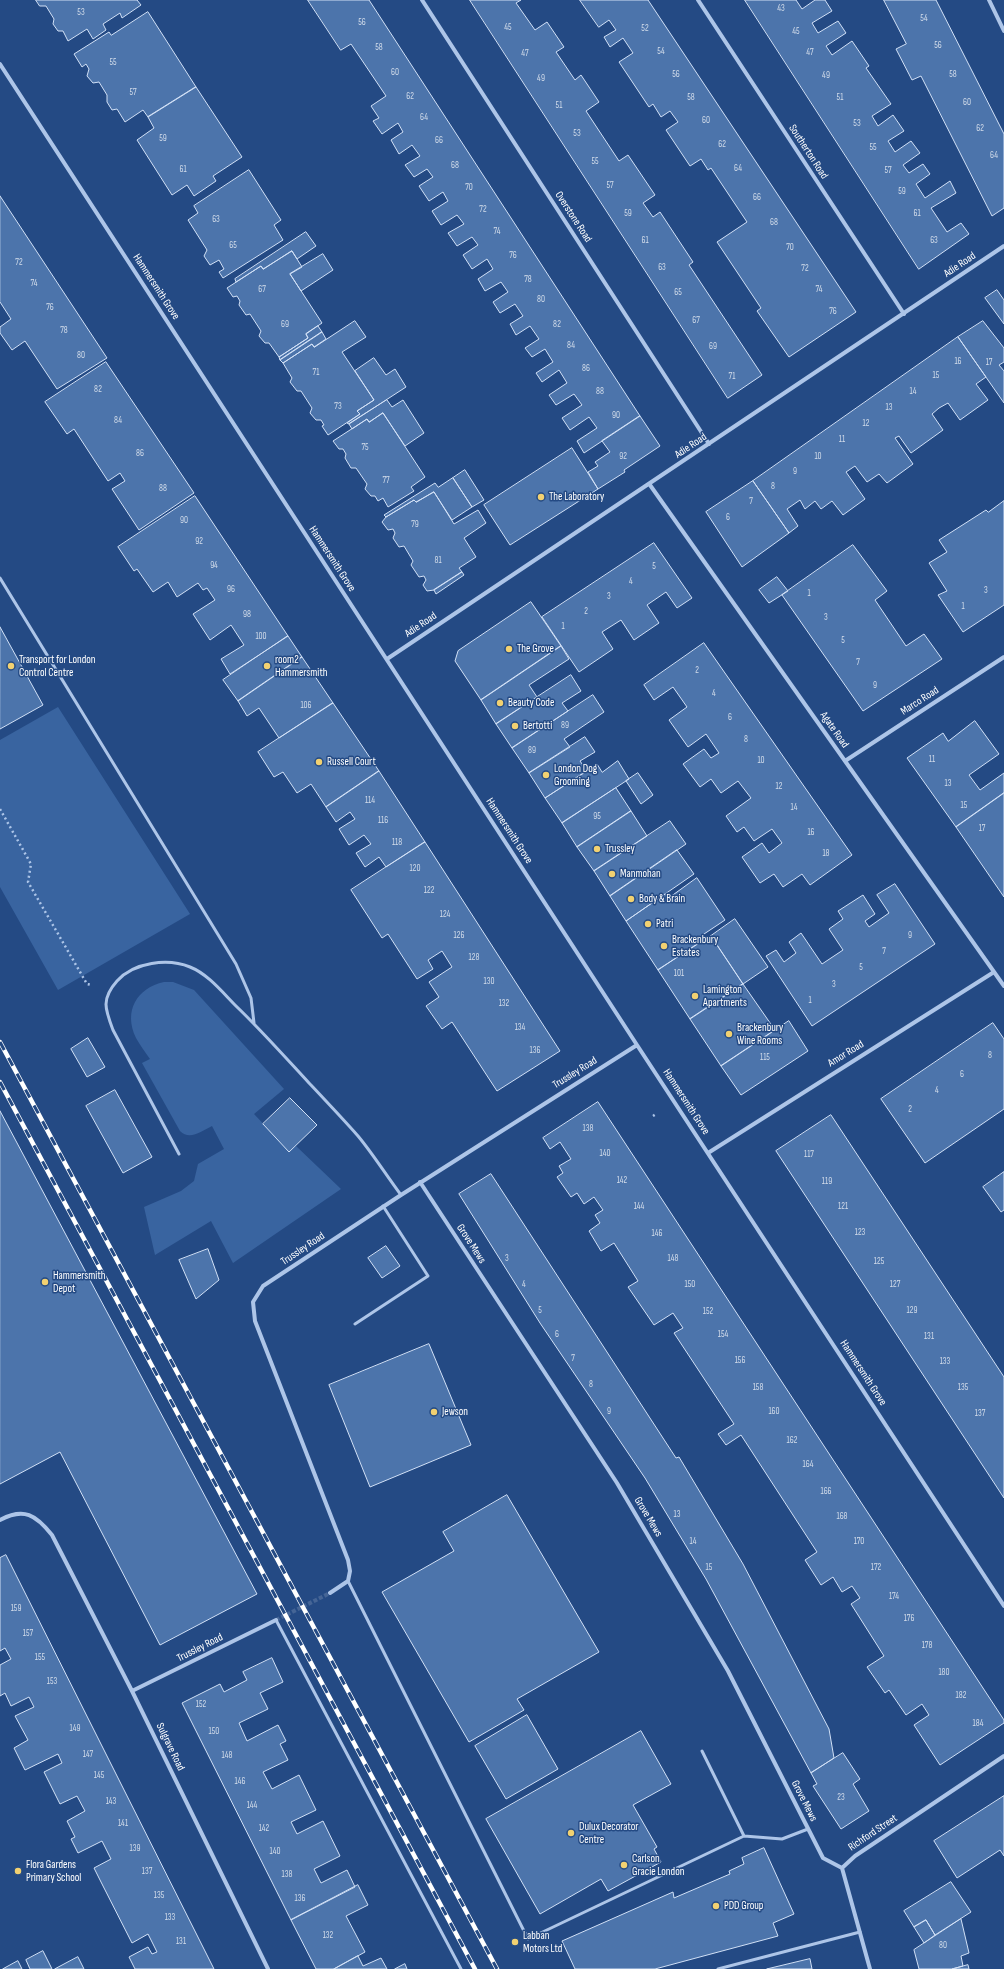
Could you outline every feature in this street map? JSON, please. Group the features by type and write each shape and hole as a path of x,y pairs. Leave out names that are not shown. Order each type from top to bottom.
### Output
{"street":[{"name":"Overstone Road","path":"422,0 709,444"},
{"name":"Southerton Road","path":"698,0 904,314"},
{"path":"989,0 1004,31"},
{"name":"Hammersmith Grove","path":"0,64 637,1045 1004,1606"},
{"name":"Adie Road","path":"387,659 650,485 1004,246"},
{"name":"Agate Road","path":"650,485 1004,986"},
{"name":"Marco Road","path":"845,761 1004,657"},
{"name":"Amor Road","path":"708,1153 994,972"},
{"name":"Trussley Road","path":"348,1581 350,1571 348,1560 255,1321 253,1302 263,1286 401,1194 637,1045"},
{"name":"Grove Mews","path":"420,1182 617,1483 728,1671 824,1858 842,1868"},
{"name":"Sulgrave Road","path":"0,1520 10,1514 28,1514 42,1523 52,1535 132,1691 268,1969"},
{"path":"330,1593 348,1581"},
{"name":"Trussley Road","path":"132,1691 276,1620"},
{"name":"Richford Street","path":"842,1868 855,1856 1004,1756"},
{"path":"842,1868 870,1969"}],"lane":[{"path":"0,578 236,964 250,998 254,1023"},
{"path":"179,1154 113,1030 105,1001 110,988 120,977 132,970 150,964 176,962 192,967 207,977 254,1023 358,1137 401,1194"},
{"path":"355,1324 428,1276 383,1206"},
{"path":"348,1581 528,1938 744,1836 782,1839 808,1829"},
{"path":"276,1620 462,1969"},
{"path":"702,1751 744,1836"},
{"path":"718,1969 860,1932"}],"path":[{"path":"0,809 31,864 28,882 87,984 110,988"}],"shaded area":[{"path":"58,707 190,914 58,990 0,887 0,740"},
{"path":"164,982 173,982 194,990 284,1089 254,1114 289,1151 296,1146 341,1189 233,1263 211,1221 155,1255 144,1207 181,1191 194,1181 198,1164 224,1149 212,1126 192,1135 184,1134 180,1131 142,1063 150,1059 136,1038 132,1028 132,1010 135,1002 146,989"}],"building":[{"path":"36,0 137,0 141,5 122,18 120,13 103,24 106,30 93,39 87,29 68,41 63,31 58,31 53,24 54,19 46,6 40,6"},
{"path":"308,0 369,0 640,416 584,453 577,441 597,428 589,417 570,430 562,418 582,405 574,394 556,405 549,395 567,383 559,370 542,382 536,373 553,362 545,349 532,357 525,348 539,339 530,326 516,335 510,324 523,316 515,304 500,313 493,302 508,292 501,282 485,291 478,279 493,269 487,259 472,269 463,255 478,245 472,237 457,246 448,233 464,224 457,215 441,225 432,211 448,201 443,192 429,201 419,186 433,177 427,169 414,177 405,165 420,156 412,145 399,154 391,140 403,132 398,123 382,134 373,121 379,118 371,106 386,96 351,44 341,50"},
{"path":"470,0 521,0 516,3 535,30 547,22 564,47 556,52 575,80 581,75 599,102 586,111 619,161 628,155 655,195 643,203 653,217 660,212 693,262 689,265 762,375 728,398"},
{"path":"580,0 648,0 856,312 789,357 757,311 761,308 717,242 747,222 711,168 708,170 701,159 690,166 666,130 678,122 670,111 661,117 653,104 649,107 619,62 633,53 623,38 610,47 604,37 616,30 609,20 599,27"},
{"path":"745,0 796,0 802,9 815,0 825,0 832,11 812,23 818,33 838,21 846,33 826,46 832,55 852,41 869,66 866,68 891,104 872,116 878,126 893,115 904,131 888,141 895,152 911,141 920,153 903,165 909,173 923,164 930,174 916,184 925,198 950,181 956,193 931,208 947,232 961,223 969,234 919,269"},
{"path":"884,0 936,0 1004,134 1004,208 992,216 921,76 912,80 896,49 906,44"},
{"path":"148,12 196,87 148,117 143,110 125,122 117,109 112,110 107,102 107,95 99,82 93,83 87,76 89,69 86,64 82,67 74,54 109,32 111,35"},
{"path":"196,87 242,157 213,176 216,181 194,196 187,185 172,195 137,140 154,128 148,117"},
{"path":"249,170 281,220 274,225 283,240 223,278 219,272 224,269 219,260 210,265 204,256 207,250 188,220 198,213 194,206"},
{"path":"0,196 107,358 57,389 25,341 12,350 0,333 0,327 11,319 0,302"},
{"path":"306,232 316,246 297,259 292,251 263,269 261,266 236,282 235,279"},
{"path":"292,251 302,267 290,274 322,323 306,334 308,338 279,357 269,343 265,343 259,336 261,331 250,314 246,315 239,305 240,301 237,296 233,297 227,288 261,266 263,269"},
{"path":"323,254 333,270 301,291 290,274"},
{"path":"997,290 1004,300 1004,324 985,298"},
{"path":"355,321 366,337 342,352 374,400 357,411 360,414 328,435 322,426 324,425 321,420 316,420 310,413 312,408 301,391 297,391 290,382 292,378 283,363 312,344 314,347"},
{"path":"983,321 1004,348 1004,362 999,365 1004,371 1004,403 958,337"},
{"path":"318,326 322,332 280,360 279,357 308,338 306,334"},
{"path":"322,332 326,339 314,347 312,344 283,363 280,360"},
{"path":"958,337 986,377 976,384 988,400 960,420 948,403 939,408 932,414 943,430 911,453 899,436 895,438 913,464 887,483 879,474 867,482 855,466 846,472 865,499 843,515 832,501 821,509 815,501 805,509 800,500 787,509 798,526 789,533 753,481"},
{"path":"374,358 386,375 395,369 406,387 349,424 347,423 360,414 357,411 374,400 355,371"},
{"path":"106,362 194,493 139,530 112,489 125,481 120,473 108,481 74,429 67,434 45,402"},
{"path":"387,400 392,407 403,400 424,433 405,446 383,413 369,422 367,419 352,429 349,424"},
{"path":"383,413 425,477 411,487 414,491 388,507 383,498 378,501 375,496 371,496 365,489 367,484 356,468 351,468 345,458 346,454 343,449 339,449 333,441 367,419 369,422"},
{"path":"640,416 660,446 624,470 625,472 598,489 588,472 598,466 595,462 610,452 602,441"},
{"name":"The Laboratory","path":"572,448 598,489 510,545 484,505"},
{"path":"465,470 484,500 472,507 453,478"},
{"path":"453,478 472,507 452,520 434,492 416,502 414,500 386,517 384,515 435,483 438,487"},
{"path":"753,481 789,533 742,567 706,512"},
{"path":"434,492 454,524 478,510 486,523 464,538 476,557 459,568 462,572 434,590 427,591 423,585 426,580 424,576 419,577 411,565 413,561 404,546 399,547 393,538 395,533 393,529 388,530 382,522 386,517 414,500 416,502"},
{"path":"195,496 288,636 230,674 221,659 244,645 231,625 210,640 193,614 215,600 207,588 203,590 198,583 177,597 168,582 153,592 137,569 134,571 118,547"},
{"path":"1004,501 1004,605 963,632 938,595 947,591 929,563 947,552 939,540 986,510 988,512"},
{"path":"654,543 692,598 677,608 666,592 647,605 659,623 634,640 621,620 602,632 613,649 579,672 542,617"},
{"path":"853,545 887,591 875,600 906,646 924,634 942,659 863,711 782,595"},
{"path":"462,572 464,575 436,594 434,590"},
{"path":"777,577 788,591 769,603 759,590"},
{"name":"The Grove","path":"531,602 561,646 481,700 455,661 458,651"},
{"name":"Transport for London Control Centre","path":"0,627 43,705 0,729"},
{"name":"room2 Hammersmith","path":"288,636 302,657 238,701 223,680"},
{"path":"704,643 852,855 810,885 802,874 783,887 774,874 760,883 742,857 762,843 769,853 782,843 772,829 754,841 744,827 737,832 726,816 751,798 738,781 721,793 711,779 700,787 683,764 704,749 711,758 719,753 706,734 688,747 669,720 687,707 673,687 654,700 644,685"},
{"path":"561,646 569,659 529,685 537,697 496,724 481,700"},
{"path":"302,657 333,703 279,738 259,708 247,716 238,701"},
{"path":"571,675 581,691 562,703 568,711 512,748 496,724"},
{"path":"593,695 604,712 564,739 570,747 529,773 512,748"},
{"name":"Russell Court","path":"333,703 379,771 326,807 311,784 297,793 283,772 274,777 258,752"},
{"path":"975,721 999,754 969,775 980,790 1004,773 1004,793 956,827 907,758 943,733 948,741"},
{"path":"585,737 595,752 580,761 587,771 545,798 529,773"},
{"path":"618,761 629,779 562,823 545,798 597,764 602,772"},
{"path":"379,771 425,842 386,867 379,857 365,867 356,853 371,844 364,835 349,845 339,829 355,819 350,812 336,822 326,807"},
{"path":"638,773 653,795 641,804 626,781"},
{"path":"616,788 631,811 577,847 562,823"},
{"path":"1004,793 1004,897 956,827"},
{"path":"631,811 647,836 594,871 577,847"},
{"path":"670,821 686,844 610,896 594,871"},
{"path":"425,842 560,1051 497,1091 452,1022 442,1029 426,1006 439,997 429,982 452,967 442,951 428,960 433,969 417,979 388,934 382,938 351,890"},
{"path":"677,850 694,874 626,921 610,896"},
{"path":"697,878 725,920 695,940 697,944 658,970 626,921 665,894 668,898"},
{"path":"895,884 935,944 812,1026 766,956 776,950 784,962 796,953 789,942 801,933 822,964 843,950 829,929 843,919 838,911 863,895 875,914 865,921 869,927 889,913 877,895"},
{"path":"735,919 768,967 743,984 711,936"},
{"path":"711,936 743,984 690,1019 658,970"},
{"path":"743,984 775,1030 721,1066 690,1019"},
{"path":"789,1021 808,1051 741,1095 721,1066"},
{"path":"993,1023 1004,1039 1004,1109 925,1163 881,1099"},
{"path":"88,1038 105,1067 87,1077 71,1049"},
{"path":"115,1090 152,1157 123,1173 86,1106"},
{"path":"290,1098 317,1125 289,1152 263,1124"},
{"path":"598,1102 1004,1720 1004,1723 940,1765 914,1725 929,1715 922,1704 906,1715 889,1690 885,1693 867,1667 884,1656 851,1604 860,1598 852,1586 842,1592 833,1577 821,1585 805,1560 817,1552 741,1435 726,1445 718,1434 734,1424 674,1333 683,1328 673,1313 654,1325 628,1287 638,1281 614,1243 601,1251 589,1231 600,1223 595,1215 603,1210 594,1197 584,1204 577,1193 571,1197 557,1177 563,1173 559,1166 571,1159 560,1142 550,1149 543,1138"},
{"name":"Hammersmith Depot","path":"0,1111 257,1594 160,1645 60,1452 0,1484"},
{"path":"831,1115 1004,1377 1004,1498 776,1151"},
{"path":"1004,1172 1004,1210 1001,1212 983,1187"},
{"path":"491,1174 676,1458 679,1457 743,1564 829,1729 834,1758 811,1773 706,1579 645,1478 540,1323 459,1194"},
{"path":"386,1246 400,1266 382,1278 368,1258"},
{"path":"208,1249 219,1280 196,1299 179,1260"},
{"path":"429,1344 471,1445 370,1487 329,1385"},
{"path":"507,1495 599,1652 517,1699 524,1710 469,1742 382,1592 454,1551 443,1532"},
{"path":"6,1555 214,1969 135,1969 129,1957 148,1947 152,1954 157,1952 148,1934 132,1943 94,1868 111,1859 102,1841 78,1853 71,1839 75,1837 67,1821 85,1811 77,1796 60,1804 44,1772 62,1763 58,1754 25,1770 14,1748 28,1740 15,1716 34,1707 29,1697 11,1706 5,1693 0,1696 0,1665 11,1659 5,1648 0,1651 0,1558"},
{"path":"272,1658 283,1682 260,1693 268,1709 239,1723 247,1741 278,1725 286,1741 280,1744 288,1760 263,1772 272,1789 299,1775 316,1810 291,1822 297,1834 323,1821 340,1856 314,1869 321,1883 347,1870 355,1887 291,1920 182,1703 220,1684 224,1692 247,1680 243,1672"},
{"path":"527,1715 558,1769 506,1799 475,1746"},
{"name":"Dulux Decorator Centre","path":"641,1731 671,1784 633,1805 657,1847 654,1849 661,1862 608,1891 601,1879 540,1914 486,1819"},
{"path":"843,1753 860,1779 853,1784 869,1811 841,1829 813,1786 817,1784 811,1773"},
{"path":"1004,1796 1004,1856 1000,1850 957,1878 934,1841"},
{"name":"PDD Group","path":"764,1848 794,1914 773,1923 778,1936 655,1969 575,1969 562,1941 673,1892 674,1898 730,1874 729,1871 744,1864 742,1858"},
{"path":"951,1882 971,1912 935,1935 926,1920 914,1927 904,1911"},
{"path":"358,1885 368,1905 346,1916 365,1952 334,1969 316,1969 291,1920"},
{"path":"961,1919 969,1953 961,1956 963,1966 952,1969 919,1969 914,1950"},
{"path":"926,1920 935,1935 924,1943 914,1927"},
{"path":"43,1951 52,1969 30,1969 26,1960"},
{"path":"358,1956 363,1966 381,1958 387,1969 334,1969"},
{"path":"78,1957 84,1969 55,1969"},
{"path":"810,1959 812,1969 767,1969"},
{"path":"18,1961 22,1969 3,1969"},
{"path":"405,1964 407,1969 395,1969"},
{"path":"968,1965 969,1969 952,1969 963,1966"}],"tunnel":[{"path":"276,1620 330,1593"}],"railway":[{"path":"0,1042 497,1969"},
{"path":"0,1082 475,1969"}],"place":[{"name":"The Laboratory","path":"541,497"},
{"name":"The Grove","path":"509,649"},
{"name":"Transport for London Control Centre","path":"11,666"},
{"name":"room2 Hammersmith","path":"267,666"},
{"name":"Beauty Code","path":"500,703"},
{"name":"Bertotti","path":"515,726"},
{"name":"Russell Court","path":"319,762"},
{"name":"London Dog Grooming","path":"546,775"},
{"name":"Trussley","path":"597,849"},
{"name":"Manmohan","path":"612,874"},
{"name":"Body & Brain","path":"631,899"},
{"name":"Patri","path":"648,924"},
{"name":"Brackenbury Estates","path":"664,946"},
{"name":"Lamington Apartments","path":"695,996"},
{"name":"Brackenbury Wine Rooms","path":"729,1034"},
{"name":"Hammersmith Depot","path":"45,1282"},
{"name":"Jewson","path":"434,1412"},
{"name":"Dulux Decorator Centre","path":"571,1833"},
{"name":"Carlson Gracie London","path":"624,1865"},
{"name":"Flora Gardens Primary School","path":"18,1871"},
{"name":"PDD Group","path":"716,1906"},
{"name":"Labban Motors Ltd","path":"515,1942"}]}
